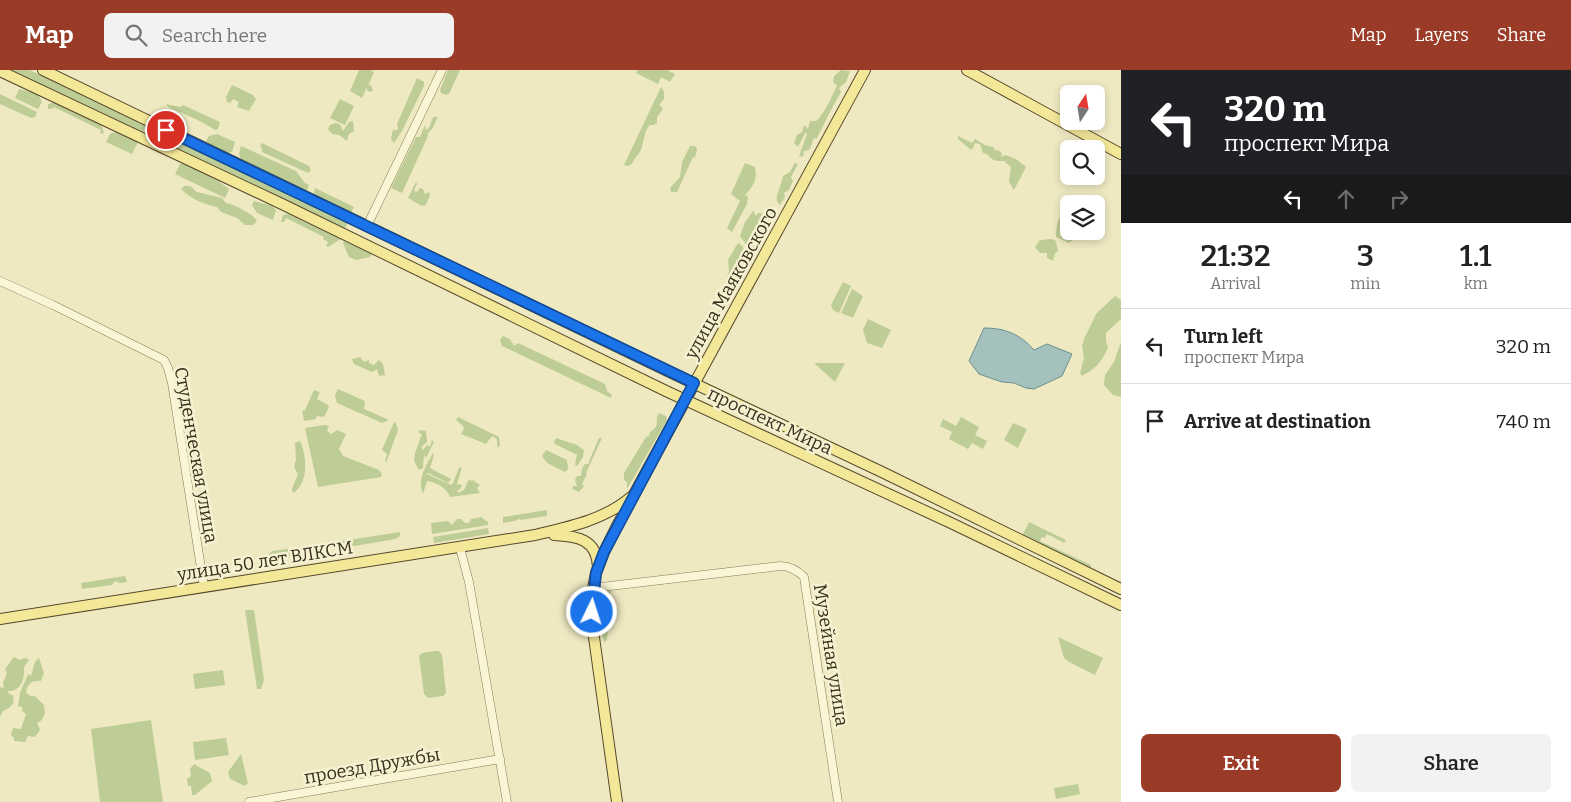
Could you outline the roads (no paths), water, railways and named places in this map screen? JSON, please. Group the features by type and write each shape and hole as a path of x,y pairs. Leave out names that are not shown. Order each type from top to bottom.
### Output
{"main road":[{"name":"проспект Мира","path":"43,70 882,472 1121,589"},
{"name":"улица Маяковского","path":"617,802 593,640 593,588 598,567 615,531 694,383 865,70"},
{"path":"967,70 1121,154"},
{"name":"проспект Мира","path":"0,71 1121,606"},
{"path":"360,243 367,226"},
{"name":"улица 50 лет ВЛКСМ","path":"0,619 535,535 570,527 596,518 618,508 636,493"},
{"path":"596,518 608,519 612,522 615,531"},
{"name":"улица 50 лет ВЛКСМ","path":"535,535 570,536 582,539 594,550 598,559 598,567"},
{"path":"1037,565 1044,552"}],"street":[{"path":"367,226 442,70"},
{"name":"Студенческая улица","path":"0,281 164,360 172,383 204,587"},
{"path":"460,548 469,582 507,802"},
{"name":"Музейная улица","path":"593,588 780,566 799,572 804,577 838,802"},
{"name":"проезд Дружбы","path":"249,802 283,800 376,780 500,760"}],"water":[{"path":"984,328 999,329 1012,333 1029,344 1034,350 1047,344 1072,354 1062,376 1034,389 1014,383 1002,382 979,374 969,361"}]}
